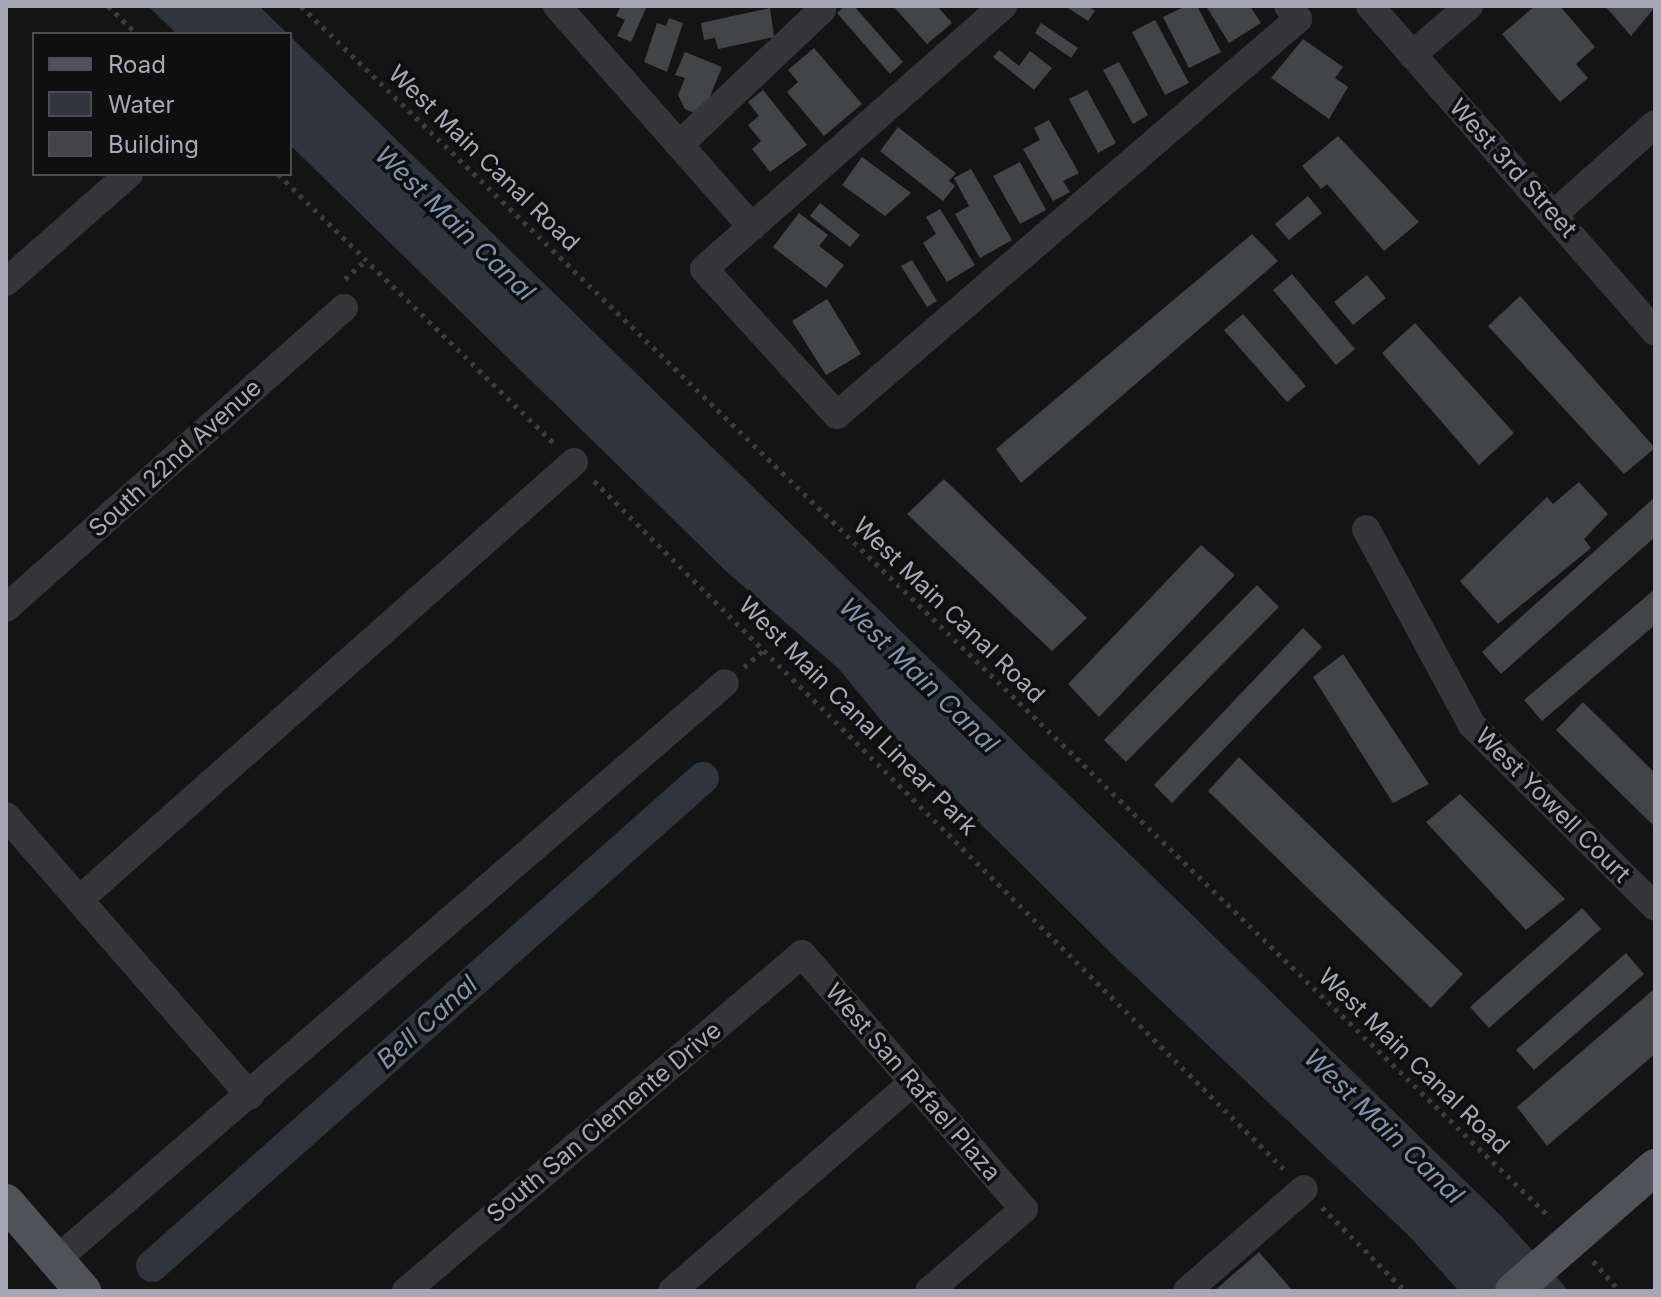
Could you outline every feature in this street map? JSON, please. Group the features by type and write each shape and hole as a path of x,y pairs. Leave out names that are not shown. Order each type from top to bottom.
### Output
{"main road":[{"path":"1513,1291 1655,1167"},
{"path":"6,1202 83,1291"}],"street":[{"path":"557,6 752,227"},
{"path":"679,145 822,10 818,6"},
{"path":"1003,6 704,269 837,415 1298,19 1288,6"},
{"name":"West 3rd Street","path":"1370,6 1655,332"},
{"path":"1412,55 1469,6"},
{"path":"1554,214 1655,124"},
{"path":"6,282 127,176"},
{"name":"South 22nd Avenue","path":"6,608 339,299"},
{"path":"79,900 574,462"},
{"name":"West Yowell Court","path":"1366,529 1472,725 1655,907"},
{"path":"56,1260 250,1096 725,683"},
{"path":"6,816 250,1096"},
{"name":"West San Rafael Plaza","path":"802,954 1024,1209 929,1291"},
{"name":"South San Clemente Drive","path":"406,1291 802,954"},
{"path":"672,1291 912,1083"},
{"path":"1187,1291 1304,1189"}],"path":[{"path":"108,6 135,32"},
{"name":"West Main Canal Road","path":"301,6 1560,1250"},
{"name":"West Main Canal Linear Park","path":"280,176 574,462 1405,1291"},
{"path":"339,299 365,261"}],"water":[{"path":"148,6 259,6 286,32 175,32"},
{"name":"West Main Canal","path":"292,38 1501,1216 1569,1291 1459,1291 1409,1236 1116,958 905,749 838,668 727,572 292,147"}],"building":[{"path":"621,6 647,6 631,42 617,36 625,20 616,16"},
{"path":"845,6 854,6 903,62 890,74 837,13"},
{"path":"893,6 937,6 952,23 927,44"},
{"path":"1065,6 1088,6 1095,11 1088,21"},
{"path":"1186,6 1197,6 1221,52 1189,68 1163,17"},
{"path":"1206,6 1250,6 1261,23 1229,43"},
{"path":"1535,6 1560,6 1595,47 1576,64 1588,78 1560,102 1502,34"},
{"path":"1605,6 1655,6 1655,7 1631,36"},
{"path":"770,8 774,37 718,49 715,38 704,40 701,23"},
{"path":"669,18 683,23 667,72 644,62 657,23 666,26"},
{"path":"1155,20 1189,83 1165,95 1132,32"},
{"path":"1041,23 1078,48 1071,58 1035,33"},
{"path":"1303,39 1343,67 1335,78 1348,87 1329,119 1271,78"},
{"path":"814,48 862,104 824,136 787,92 798,82 788,70"},
{"path":"999,50 1019,66 1030,51 1052,68 1034,90 993,57"},
{"path":"685,52 722,67 702,116 685,109 678,95 685,78 675,75"},
{"path":"1119,62 1148,115 1133,124 1103,70"},
{"path":"763,90 807,145 770,172 752,149 761,141 748,125 759,116 748,102"},
{"path":"1087,90 1116,143 1098,153 1069,99"},
{"path":"1049,120 1079,173 1063,181 1070,192 1053,201 1023,149 1040,140 1034,128"},
{"path":"898,127 956,173 949,181 955,186 943,201 880,151"},
{"path":"1338,136 1419,222 1384,251 1327,184 1321,189 1302,166"},
{"path":"862,157 911,193 885,216 842,185"},
{"path":"1020,162 1046,210 1020,224 993,176"},
{"path":"971,169 1012,240 980,258 955,214 969,206 954,178"},
{"path":"1308,196 1322,213 1289,240 1275,224"},
{"path":"820,203 860,235 850,247 810,216"},
{"path":"940,209 975,265 947,282 923,243 936,234 926,217"},
{"path":"799,213 828,235 819,246 844,265 826,288 773,247"},
{"path":"1252,234 1278,261 1021,483 996,449"},
{"path":"912,260 937,301 927,307 901,266"},
{"path":"1292,274 1355,349 1336,365 1273,290"},
{"path":"1367,275 1386,298 1353,325 1334,302"},
{"path":"1520,296 1655,448 1624,474 1488,326"},
{"path":"827,299 861,354 826,375 792,321"},
{"path":"1243,314 1306,386 1287,402 1224,330"},
{"path":"1415,323 1514,433 1479,465 1382,353"},
{"path":"944,479 1087,618 1052,651 907,514"},
{"path":"1579,482 1608,514 1584,539 1591,548 1498,624 1460,581 1547,497 1553,504"},
{"path":"1655,497 1655,537 1501,674 1482,652"},
{"path":"1201,545 1235,575 1099,717 1068,684"},
{"path":"1257,585 1279,607 1126,762 1104,740"},
{"path":"1655,589 1655,625 1542,721 1524,700"},
{"path":"1303,628 1322,647 1172,803 1154,785"},
{"path":"1343,654 1429,784 1393,803 1313,677"},
{"path":"1583,702 1655,773 1655,827 1556,730"},
{"path":"1239,757 1463,974 1431,1008 1208,791"},
{"path":"1460,794 1565,899 1526,930 1426,822"},
{"path":"1582,908 1601,929 1489,1028 1470,1007"},
{"path":"1626,953 1644,974 1534,1070 1516,1050"},
{"path":"1653,990 1655,1054 1547,1146 1517,1107"},
{"path":"1259,1252 1293,1291 1214,1291"}],"waterway":[{"name":"Bell Canal","path":"152,1266 703,778"}]}
